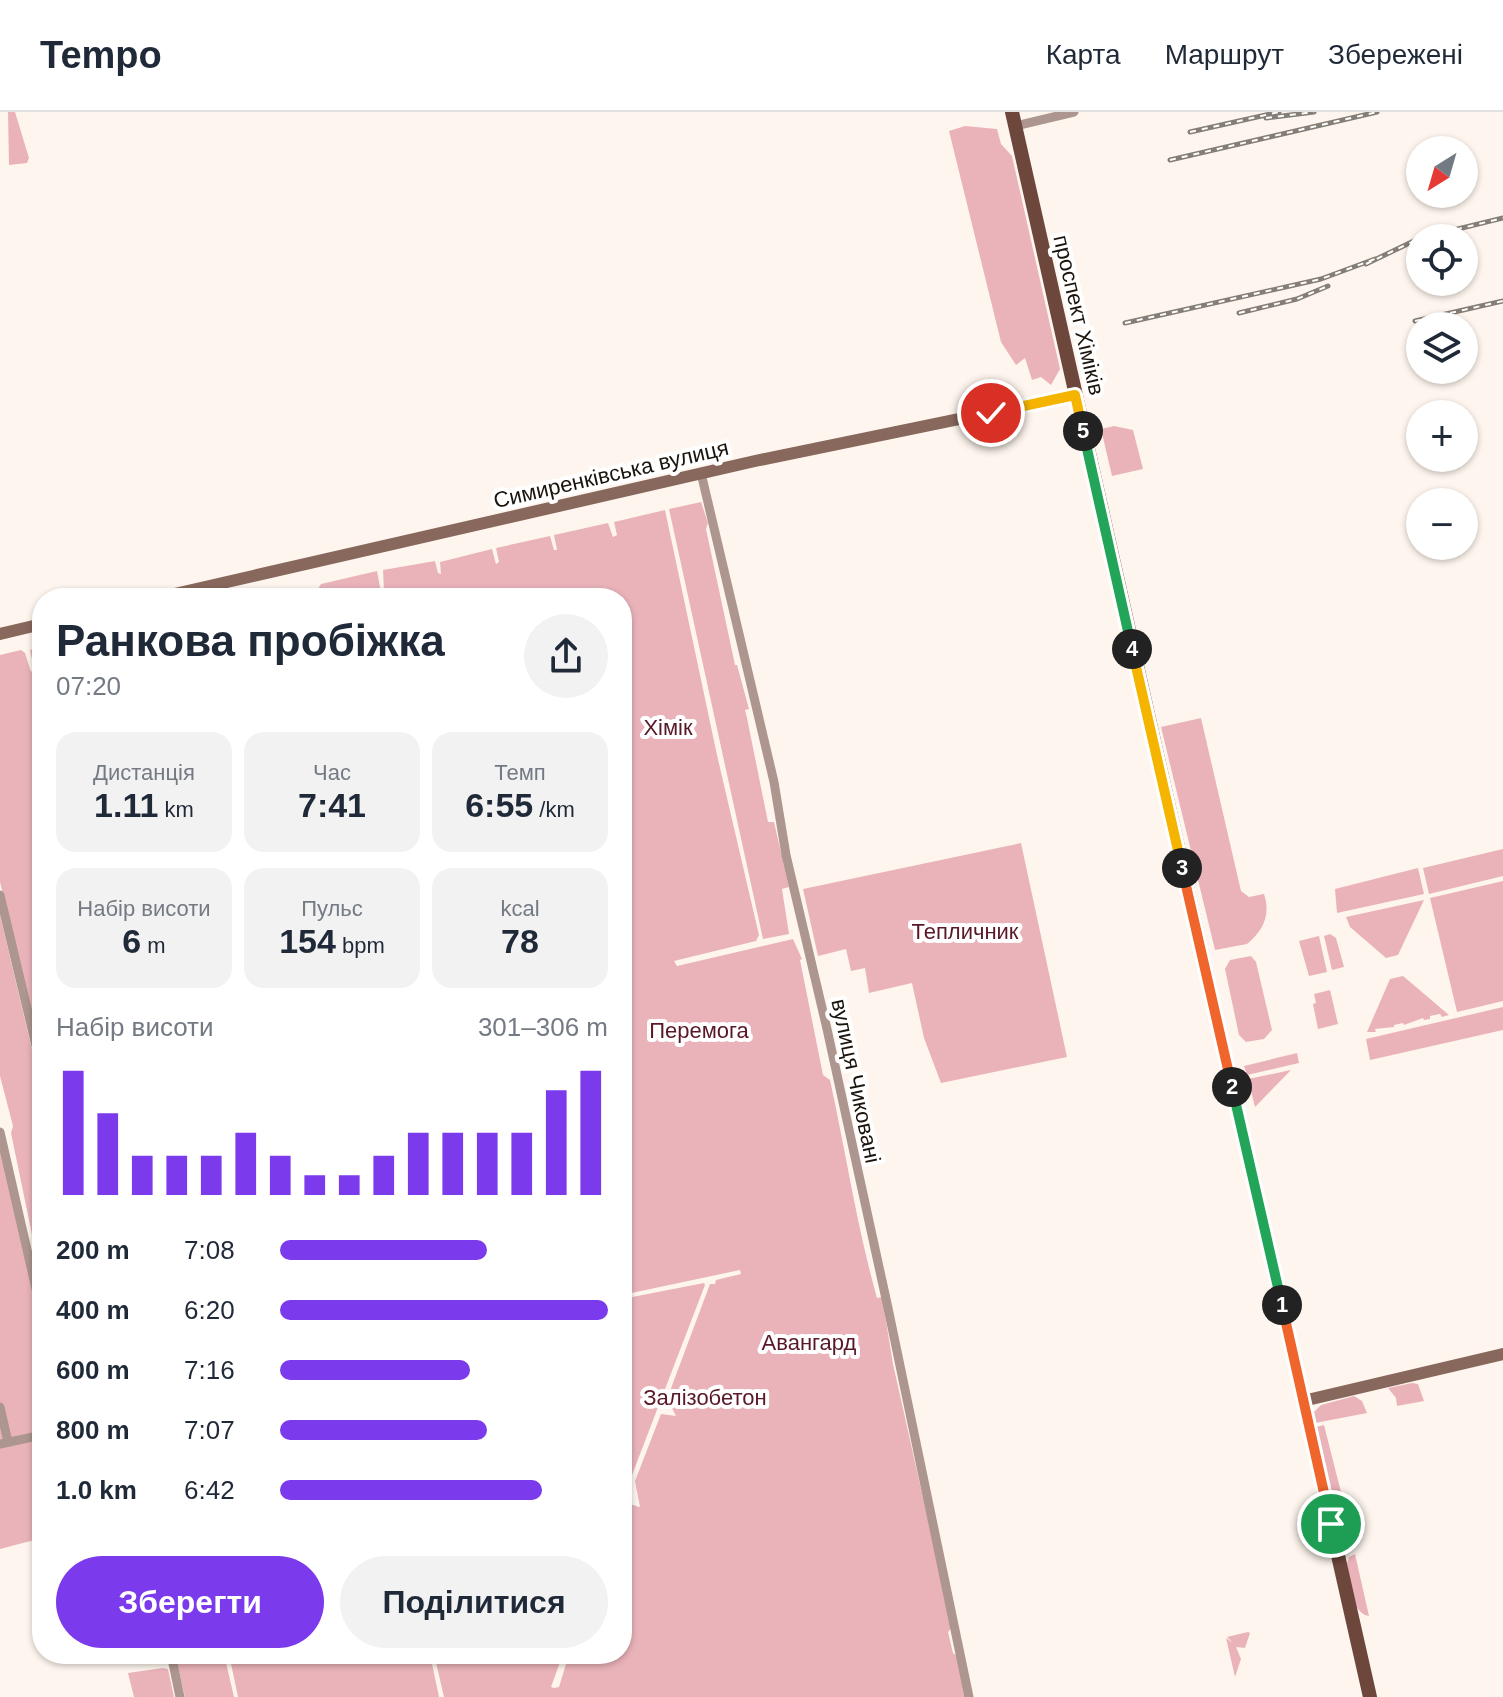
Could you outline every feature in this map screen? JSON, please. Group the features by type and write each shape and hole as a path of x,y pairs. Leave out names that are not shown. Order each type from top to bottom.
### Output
{"main road":[{"name":"проспект Хіміків","path":"1013,119 1370,1697"},
{"name":"Симиренківська вулиця","path":"201,588 701,473 1075,395"},
{"path":"0,634 32,626"},
{"path":"1303,1401 1503,1354"}],"street":[{"path":"1013,119 1074,112"},
{"name":"вулиця Чиковані","path":"701,473 774,782 786,855 887,1301 969,1697"},
{"path":"0,895 32,1029"},
{"path":"0,1132 32,1271"},
{"path":"0,1407 4,1443 32,1437"},
{"path":"173,1664 180,1697"}],"green space":[{"path":"8,112 15,112 29,158 27,163 9,165"},
{"path":"965,126 997,129 1001,144 1012,156 1060,369 1051,385 1041,377 1032,380 1025,358 1016,365 1001,342 949,131"},
{"path":"1114,426 1133,430 1143,469 1112,476 1101,429"},
{"name":"Хімік","path":"701,502 708,523 706,529 735,665 749,709 745,710 768,822 774,822 789,887 782,889 789,934 763,939 669,509"},
{"path":"665,510 759,935 756,941 674,961 677,966 793,939 802,959 823,1075 830,1080 870,1271 877,1298 882,1297 893,1364 952,1627 948,1632 966,1697 444,1697 436,1664 559,1664 551,1687 554,1688 559,1687 566,1664 632,1664 632,1505 640,1507 635,1481 661,1414 676,1416 667,1399 710,1284 741,1274 740,1270 632,1293 632,588 384,588 383,570 435,561 441,574 440,562 492,549 496,564 499,562 496,548 550,536 554,550 557,550 554,535 608,523 613,537 617,535 614,522"},
{"path":"377,571 380,588 319,588 321,584"},
{"path":"21,650 25,653 31,672 32,1018 0,882 0,655"},
{"path":"1201,718 1241,891 1249,897 1264,894 1267,909 1261,928 1247,944 1215,950 1161,727"},
{"name":"Тепличник","path":"1021,843 1067,1057 941,1083 924,1038 912,983 869,993 865,968 851,971 846,949 818,956 803,889"},
{"path":"1503,849 1503,876 1429,894 1423,868"},
{"path":"1418,868 1424,894 1337,913 1335,889"},
{"path":"1503,881 1503,1001 1457,1012 1430,898"},
{"path":"1424,900 1398,955 1386,958 1350,927 1346,917"},
{"path":"0,915 32,1050 32,1235 11,1133 13,1126 0,1076"},
{"path":"1330,934 1336,938 1344,967 1332,970 1324,936"},
{"path":"1319,936 1327,972 1309,976 1299,941"},
{"path":"1251,956 1256,962 1272,1030 1264,1039 1246,1042 1239,1035 1225,969 1230,960"},
{"path":"1403,976 1449,1015 1430,1016 1430,1019 1367,1032 1390,979"},
{"path":"1330,990 1338,1024 1318,1029 1314,994"},
{"path":"1503,1007 1503,1030 1370,1060 1366,1039"},
{"path":"1297,1053 1299,1063 1247,1075 1244,1066"},
{"path":"1291,1070 1255,1107 1248,1079"},
{"path":"0,1143 32,1287 32,1541 0,1549"},
{"path":"705,1285 632,1475 632,1297"},
{"path":"1418,1384 1424,1401 1397,1406 1396,1398 1388,1388"},
{"path":"1354,1396 1362,1401 1367,1413 1315,1423 1314,1412 1321,1405"},
{"path":"1324,1425 1345,1508 1335,1510 1316,1427"},
{"path":"1355,1554 1369,1616 1358,1609 1352,1595 1347,1564 1349,1557"},
{"path":"1248,1632 1245,1648 1236,1647 1241,1659 1235,1677 1226,1638 1233,1643 1227,1637"},
{"path":"177,1664 226,1664 234,1697 185,1697"},
{"path":"231,1664 432,1664 439,1697 238,1697"},
{"path":"168,1669 174,1697 134,1697 128,1673"}],"railway":[{"path":"1190,132 1279,112"},
{"path":"1266,118 1314,112"},
{"path":"1170,160 1377,112"},
{"path":"1478,224 1503,218"},
{"path":"1366,264 1406,245"},
{"path":"1125,323 1321,279 1375,259"},
{"path":"1239,313 1297,299 1328,286"},
{"path":"1455,312 1503,301"}],"route":[{"path":"991,413 1075,395 1331,1524"}],"park label":[{"name":"Перемога","path":"699,1030"},
{"name":"Авангард","path":"809,1342"},
{"name":"Залізобетон","path":"705,1397"}]}
